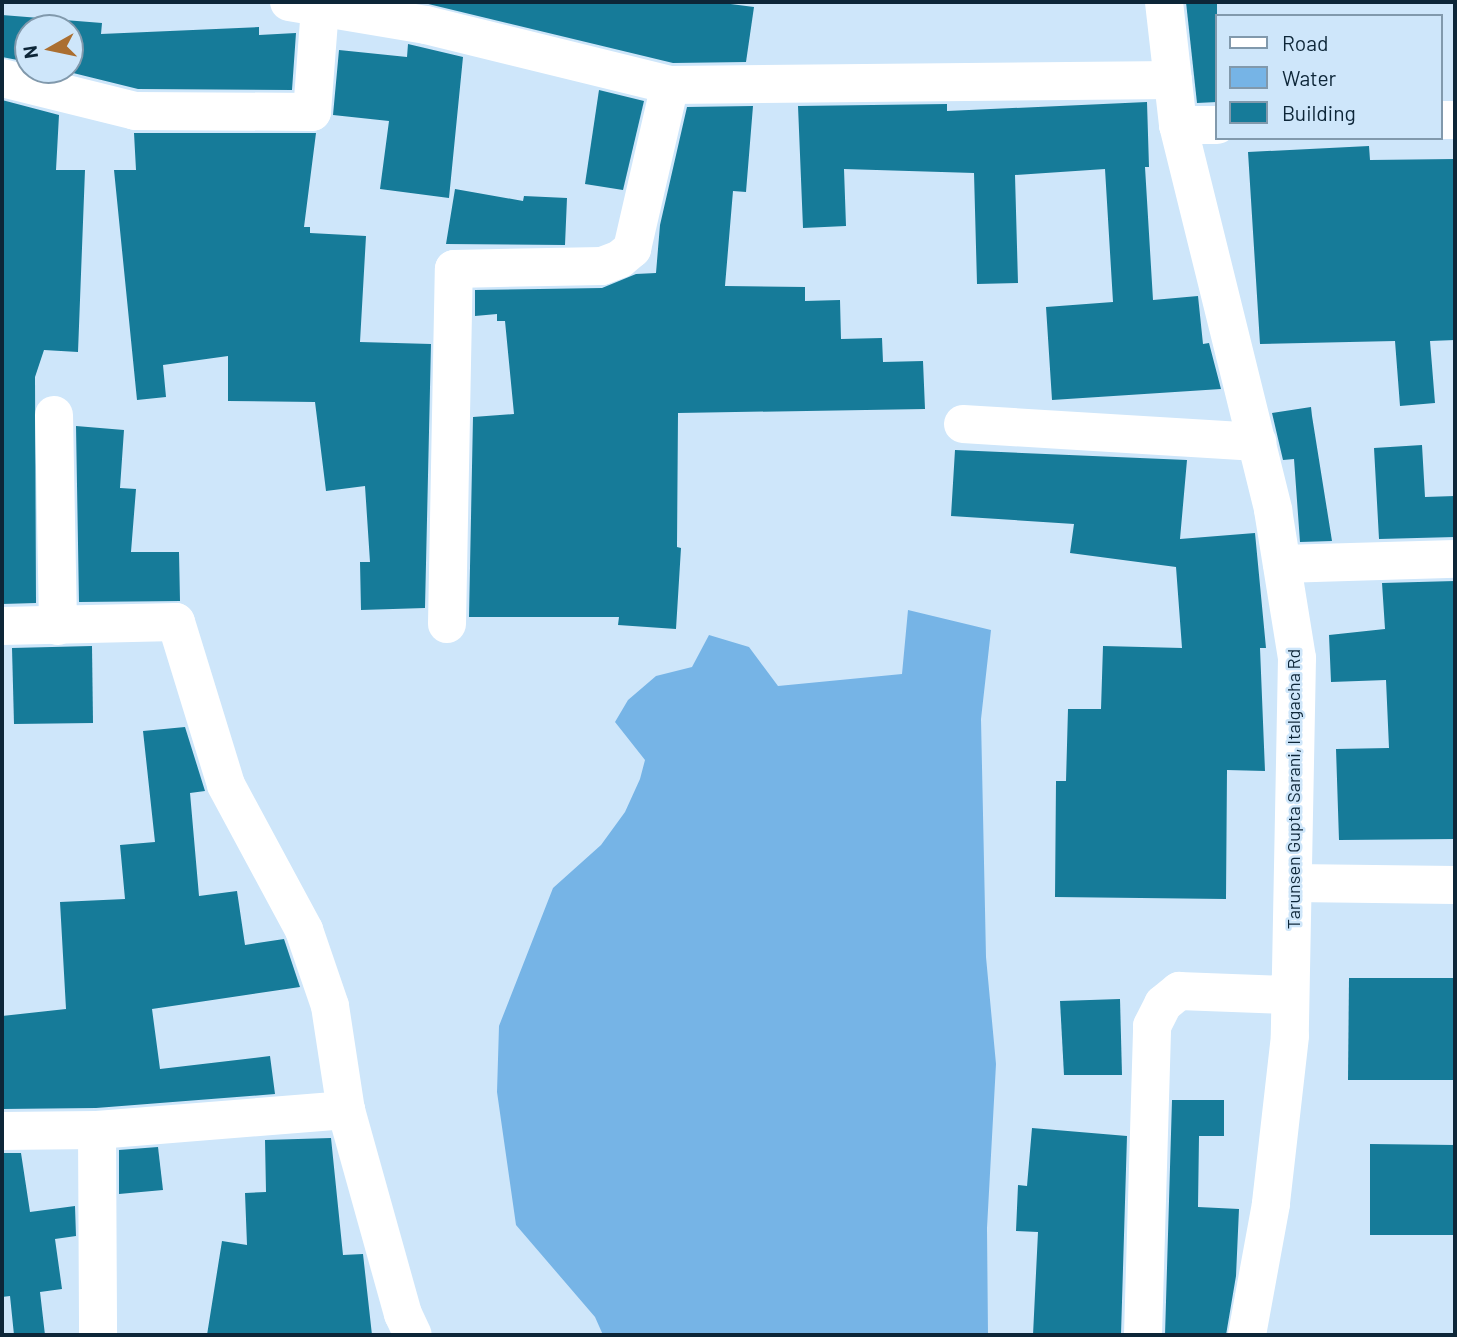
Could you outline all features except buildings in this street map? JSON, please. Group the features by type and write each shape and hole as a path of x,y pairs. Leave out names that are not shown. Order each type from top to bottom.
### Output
{"street":[{"name":"Tarunsen Gupta Sarani, Italgacha Rd","path":"1164,2 1178,125 1257,442 1282,564 1297,658 1290,995 1271,1204 1247,1335"},
{"path":"2,78 135,111 312,112 304,5 387,10 670,85 1172,80"},
{"path":"447,624 454,269 602,266 620,259 632,249 670,85"},
{"path":"1178,125 1216,125"},
{"path":"54,415 58,626"},
{"path":"963,424 1257,442"},
{"path":"1282,564 1455,559"},
{"path":"2,626 176,622 226,785 304,930 331,1006 346,1110 403,1314 413,1335"},
{"path":"1293,883 1455,885"},
{"path":"1143,1335 1152,1026 1163,1004 1179,991 1290,995"},
{"path":"2,1131 97,1130 346,1110"},
{"path":"97,1130 98,1335"}],"water":[{"path":"908,610 991,630 981,719 986,957 996,1064 987,1228 988,1335 603,1335 595,1317 516,1225 497,1092 499,1026 553,888 601,845 625,812 640,779 645,760 615,722 628,700 656,676 692,667 709,635 749,647 778,686 902,674"}]}
